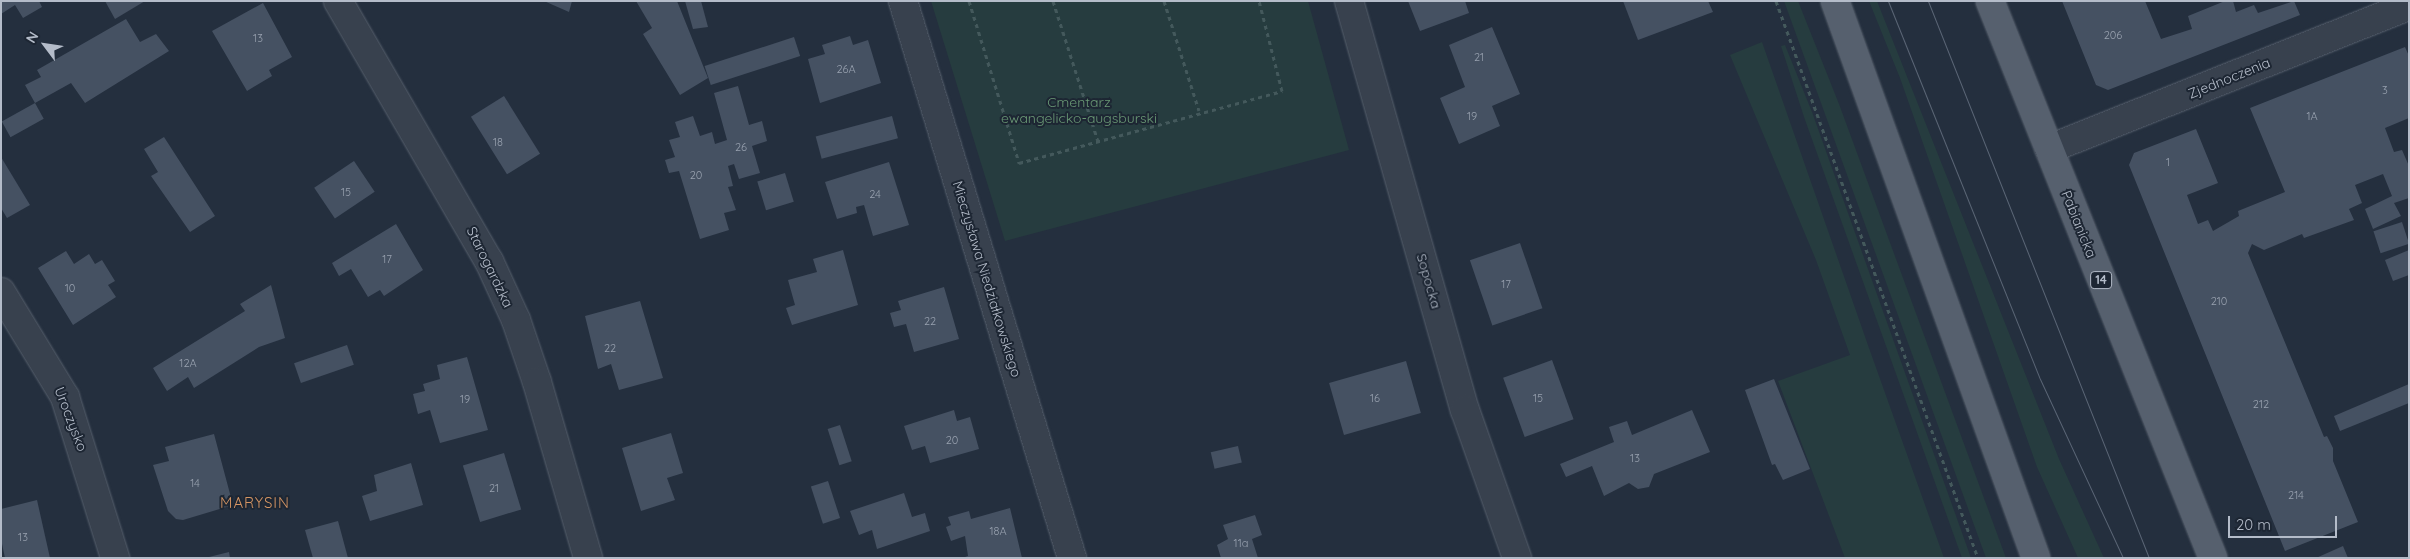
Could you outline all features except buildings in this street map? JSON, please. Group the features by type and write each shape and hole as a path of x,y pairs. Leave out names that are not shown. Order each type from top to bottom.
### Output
{"main road":[{"path":"1836,1 2036,558"},
{"name":"Pabianicka","path":"1990,1 2214,558"}],"street":[{"name":"Starogardzka","path":"338,1 489,261 516,320 537,382 588,558"},
{"name":"Mieczysława Niedziałkowskiego","path":"903,1 1072,558"},
{"name":"Sopocka","path":"1349,1 1465,410 1517,558"},
{"name":"Zjednoczenia","path":"2049,150 2409,6"},
{"name":"Uroczysko","path":"1,292 66,397 115,558"}],"path":[{"path":"969,1 1019,163 1199,111 1282,91 1258,1"},
{"path":"1053,1 1098,141"},
{"path":"1164,1 1199,111"},
{"path":"1776,1 1978,558"}],"green space":[{"name":"Cmentarz ewangelicko-augsburski","path":"931,1 1308,1 1349,150 1005,241"},
{"path":"1784,1 1798,1 1839,104 2006,558 1986,558"},
{"path":"1869,1 1877,1 2059,459 2104,558 2078,558 2037,467 1900,78"},
{"path":"1762,42 1944,558 1845,558 1778,381 1850,355 1816,260 1730,55"},
{"path":"1785,45 1812,112 1971,558 1962,558 1804,117 1781,46"}],"tram line":[{"path":"1888,1 2040,379 2123,558"},
{"path":"1928,1 2149,558"}],"district":[{"name":"MARYSIN","path":"255,503"}]}
